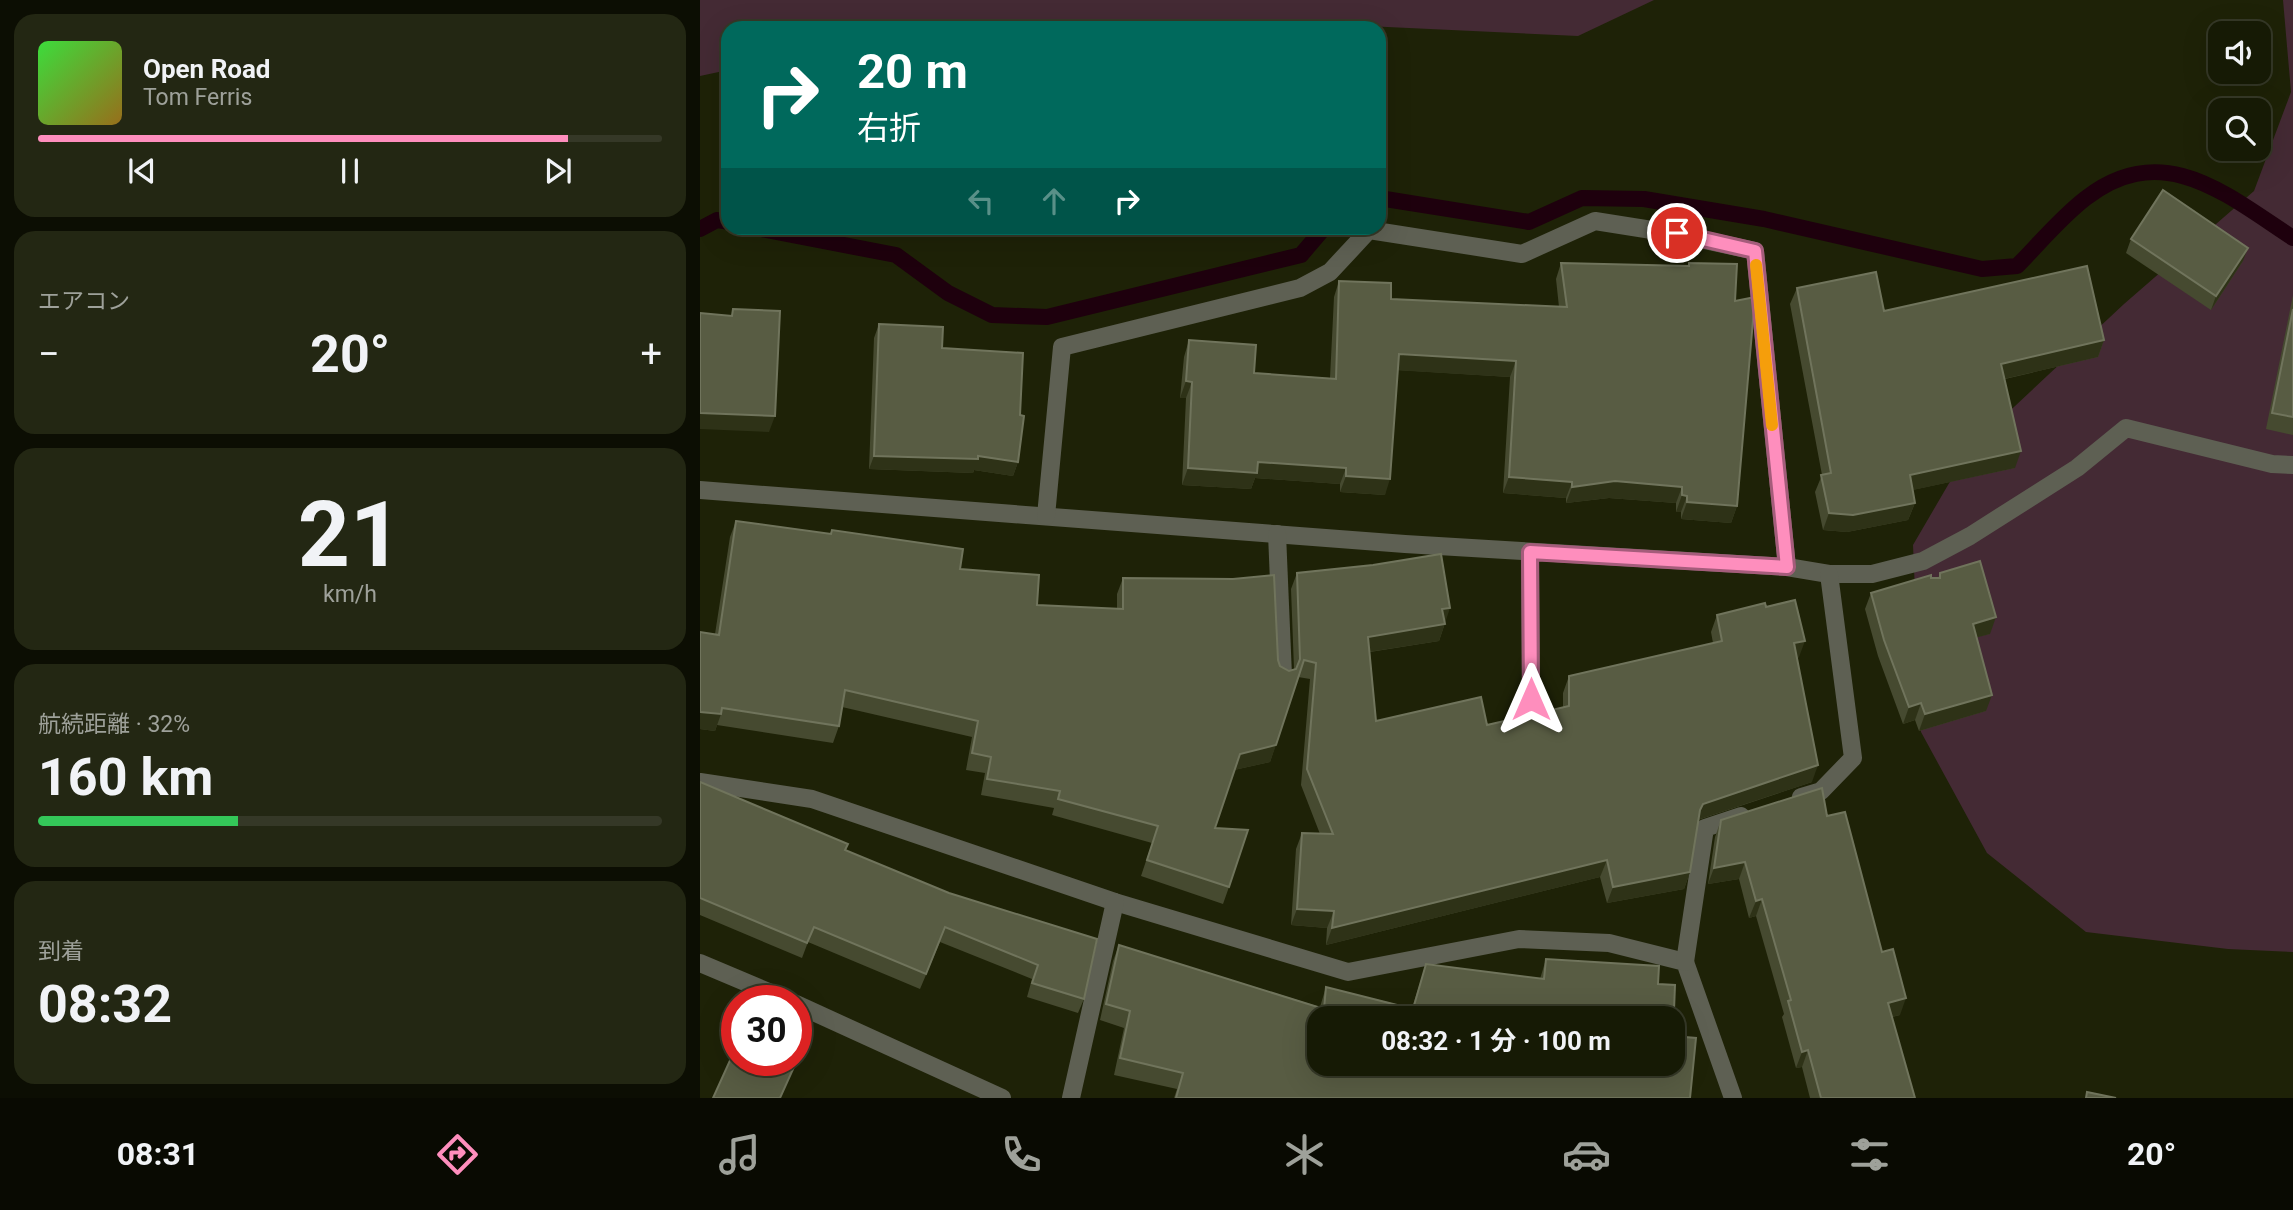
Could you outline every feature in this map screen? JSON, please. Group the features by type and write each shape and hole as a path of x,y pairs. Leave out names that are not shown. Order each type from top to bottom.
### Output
{"street":[{"path":"1386,233 1522,254 1595,220 1677,233 1755,251 1787,567"},
{"path":"1046,516 1062,347 1300,288 1329,272 1364,235"},
{"path":"700,490 1530,552 1787,567 1829,574 1872,574 1923,561 1970,536 2077,468 2126,428 2272,464 2293,465"},
{"path":"1277,534 1283,676"},
{"path":"1530,552 1531,699"},
{"path":"1782,803 1821,790 1853,758 1829,574"},
{"path":"700,782 812,799 1115,902 1348,972 1518,939 1609,943 1685,962"},
{"path":"1733,1098 1685,962 1705,828 1757,811"},
{"path":"1071,1098 1115,902"},
{"path":"700,963 752,985"},
{"path":"812,1011 1002,1098"}],"shaded area":[{"path":"700,0 1654,0 1578,36 1386,27 1386,21 721,21 721,72 700,76"},
{"path":"2283,0 2293,0 2293,952 2228,949 2086,932 1987,853 1921,732 1913,545 1969,449 2124,304 2254,191 2265,161 2271,161 2271,146 2291,92"}],"building":[{"path":"2163,190 2248,248 2216,296 2131,239"},
{"path":"1561,263 1689,266 1689,263 1737,264 1735,301 1755,297 1737,506 1687,502 1687,496 1682,495 1682,487 1615,481 1572,487 1572,482 1509,477 1516,361 1399,354 1390,479 1346,476 1346,468 1258,462 1257,473 1188,468 1192,382 1186,381 1189,340 1256,345 1254,373 1336,379 1339,281 1391,283 1391,299 1567,307"},
{"path":"2087,266 2104,340 2001,364 2021,451 1910,475 1915,503 1853,515 1829,513 1821,475 1831,473 1797,288 1876,272 1884,311"},
{"path":"733,309 780,311 775,416 700,413 700,313 732,316"},
{"path":"2293,309 2293,417 2272,413"},
{"path":"879,324 943,327 942,348 1023,353 1020,415 1024,416 1018,462 978,456 978,459 874,456"},
{"path":"736,521 831,534 832,530 963,549 960,569 1039,575 1037,605 1123,609 1123,578 1233,579 1274,575 1278,660 1280,666 1289,671 1296,669 1300,659 1297,573 1441,554 1450,608 1442,609 1445,624 1368,637 1376,721 1481,697 1487,725 1569,706 1569,676 1722,641 1717,615 1765,603 1766,607 1795,600 1805,641 1794,643 1818,765 1703,804 1690,872 1613,887 1607,860 1332,928 1334,911 1297,909 1302,833 1333,834 1307,769 1316,663 1304,660 1276,745 1240,754 1215,828 1248,830 1229,887 1147,860 1158,826 1058,799 1060,791 987,779 991,757 972,753 978,721 845,690 839,726 722,708 721,714 700,712 700,632 719,635"},
{"path":"1980,561 1996,617 1973,624 1992,695 1925,714 1921,703 1909,707 1884,640 1871,593 1931,575 1931,578 1940,578 1940,573"},
{"path":"700,782 848,844 845,850 949,893 1097,939 1084,999 1032,983 1038,965 945,927 926,974 814,927 807,943 700,898"},
{"path":"1822,788 1827,816 1845,812 1882,952 1893,949 1906,998 1888,1003 1915,1098 1821,1098 1808,1050 1802,1052 1788,1001 1791,1000 1762,899 1756,901 1745,862 1714,868 1721,820"},
{"path":"1119,945 1314,1006 1307,1006 1307,1076 1685,1076 1685,1037 1696,1038 1690,1098 1176,1098 1183,1073 1120,1058 1130,1011 1106,1004"},
{"path":"1546,959 1659,966 1658,984 1675,985 1674,1006 1414,1006 1426,964 1544,979"},
{"path":"1326,987 1401,1006 1324,1006"},
{"path":"723,1076 790,1076 780,1098 713,1098"},
{"path":"2087,1092 2116,1098 2086,1098"}],"waterway":[{"path":"1386,199 1529,222 1582,198 1644,199 1764,219 1982,269 2017,266 2077,205 2114,181 2142,173 2168,173 2194,179 2219,191 2293,238"},
{"path":"700,229 717,220 721,221"},
{"path":"792,235 896,255 948,293 992,315 1047,317 1301,255 1318,235"}],"slow traffic":[{"path":"1756,265 1772,425"}],"route":[{"path":"1531,699 1530,552 1787,567 1755,251 1677,233"}]}
